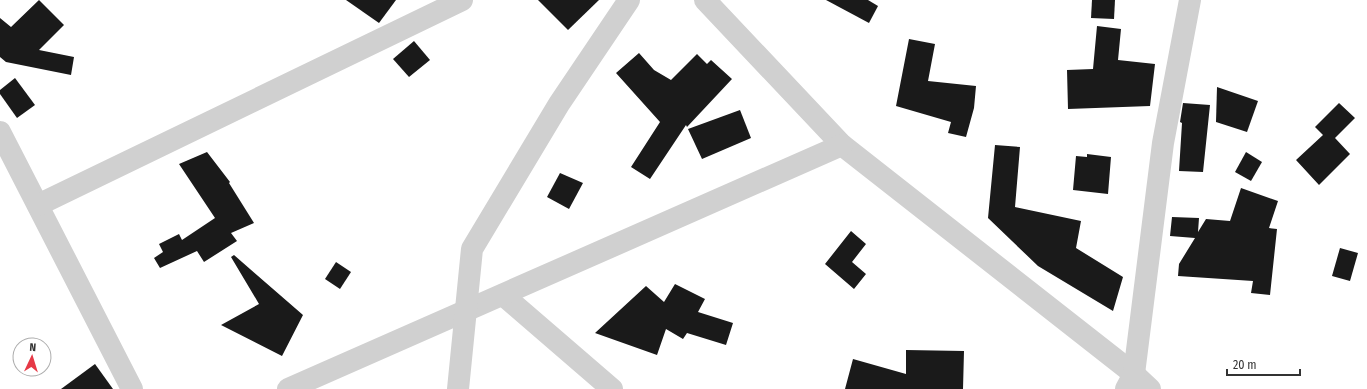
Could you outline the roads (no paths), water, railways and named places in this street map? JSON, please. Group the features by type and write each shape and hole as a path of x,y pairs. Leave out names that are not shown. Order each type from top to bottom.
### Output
{"street":[{"path":"38,205 462,0"},
{"path":"458,389 472,249 559,104 629,0"},
{"path":"705,0 842,145 1130,382 1150,389"},
{"path":"1130,382 1163,143 1190,0"},
{"path":"0,132 132,389"},
{"path":"288,389 842,145"},
{"path":"503,295 612,389"}]}
